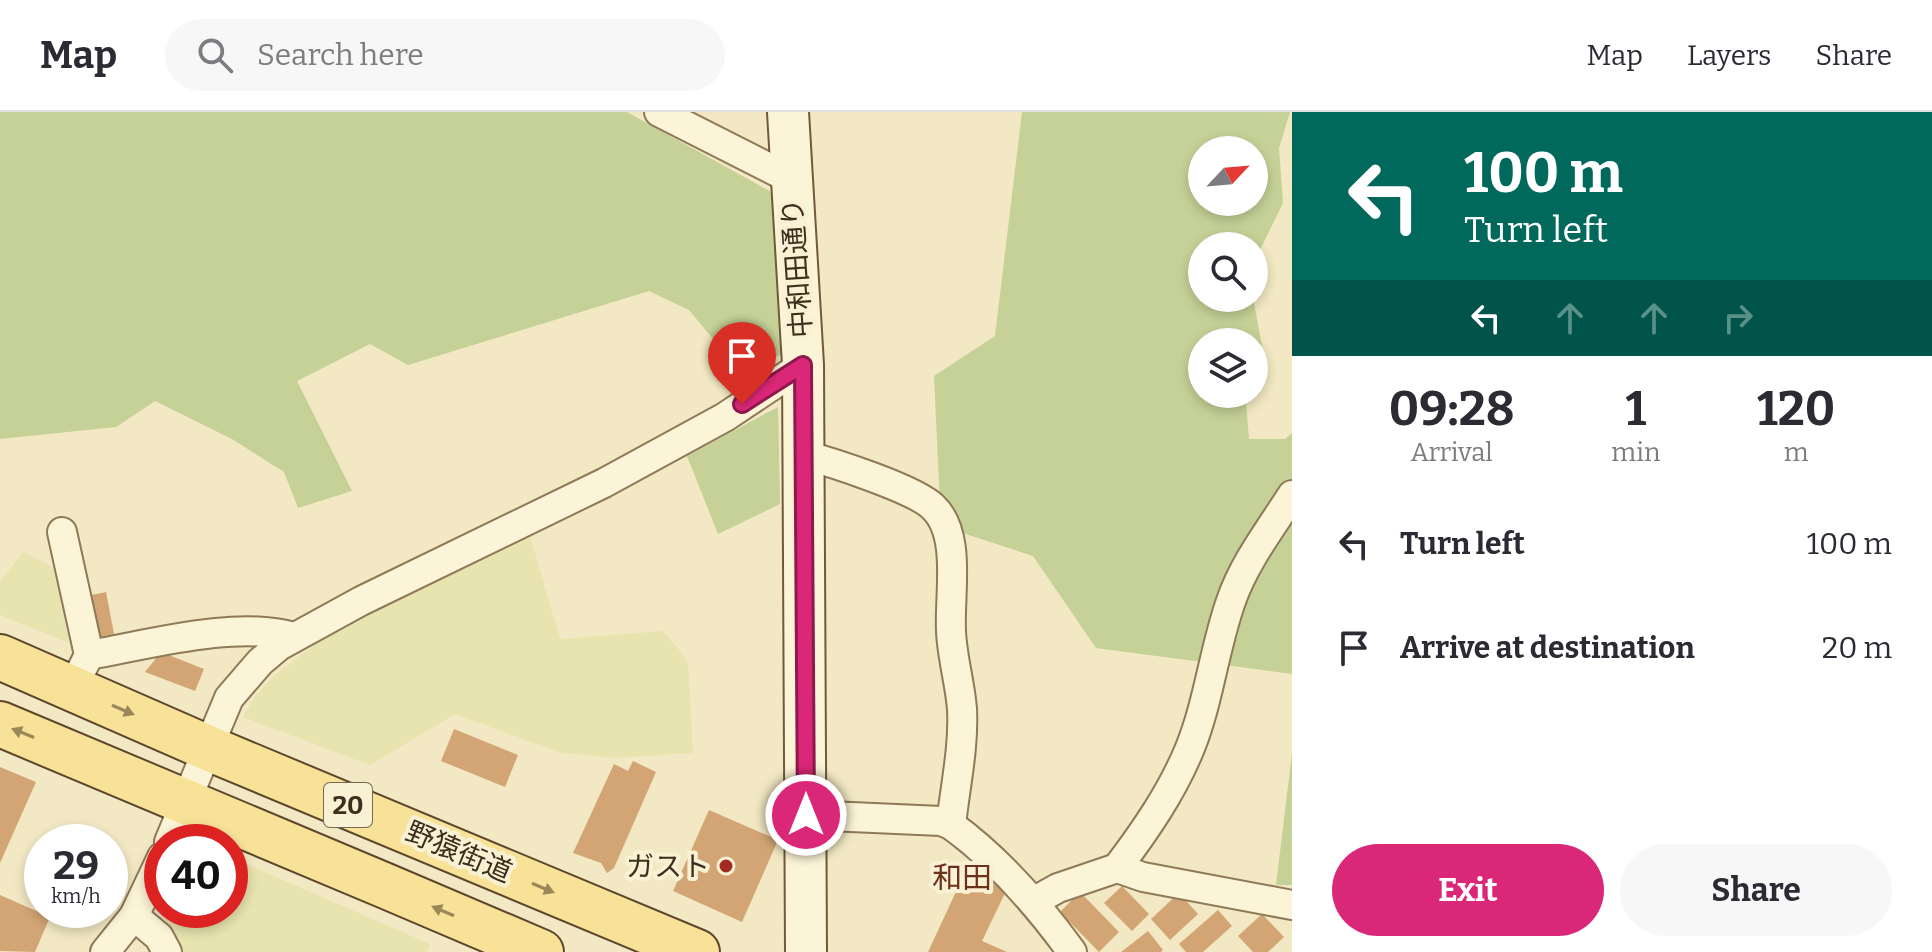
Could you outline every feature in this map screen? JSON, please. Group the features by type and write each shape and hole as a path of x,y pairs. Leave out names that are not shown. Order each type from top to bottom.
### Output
{"main road":[{"name":"野猿街道","path":"0,657 81,672 208,748 697,952"},
{"name":"20","path":"0,724 541,952"}],"street":[{"path":"659,112 791,179"},
{"name":"中和田通り","path":"788,112 803,365 806,952"},
{"path":"176,824 229,698 269,654 293,637 361,601 604,483 725,417 803,365"},
{"path":"804,455 923,499 940,515 949,531 951,632 962,710 961,748 951,825"},
{"path":"1033,902 1058,888 1117,868 1143,833 1191,746 1231,598 1292,495"},
{"path":"62,532 81,672 208,635 273,631 293,637"},
{"path":"806,815 941,821 951,825 1002,869 1033,902 1072,952"},
{"path":"1117,868 1143,877 1292,905"},
{"path":"105,952 134,916 144,895"},
{"path":"134,916 159,937 167,952"}],"shaded area":[{"path":"530,536 560,639 663,631 680,651 688,663 693,753 614,758 558,752 455,714 370,765 243,717 255,696 274,676 318,642 404,595"},
{"path":"23,552 53,567 69,643 0,615 0,582"},
{"path":"248,865 430,944 427,952 183,952 170,928 248,928"}],"green space":[{"path":"0,112 627,112 775,194 782,354 745,370 718,345 689,310 649,291 408,365 370,344 297,381 352,491 298,508 284,472 232,439 155,401 116,427 0,439"},
{"path":"1022,112 1290,112 1279,148 1283,203 1268,234 1188,232 1188,312 1256,312 1259,328 1188,328 1188,408 1246,408 1249,439 1285,439 1292,433 1292,674 1096,648 1033,556 941,526 934,376 995,336"},
{"path":"778,407 780,504 718,534 687,456"},
{"path":"1292,753 1292,885 1276,885"}],"building":[{"path":"106,592 114,634 89,639 82,597"},
{"path":"161,652 204,669 195,691 145,672"},
{"path":"454,729 518,755 505,787 441,761"},
{"path":"633,761 656,772 614,868 607,873 601,863 573,853 614,764 628,771"},
{"path":"0,767 36,782 0,863"},
{"name":"ガスト","path":"709,810 778,840 742,922 673,891"},
{"path":"967,868 1008,887 982,941 1007,952 928,952"},
{"path":"1122,886 1149,914 1132,931 1104,903"},
{"path":"1080,892 1119,932 1099,952 1060,912"},
{"path":"1179,893 1198,914 1170,940 1151,919"},
{"path":"0,895 24,906 24,928 45,928 35,952 0,951"},
{"path":"1218,910 1232,926 1203,952 1186,952 1179,944"},
{"path":"1262,914 1284,937 1268,952 1253,952 1238,936"},
{"path":"1148,931 1163,950 1161,952 1121,952"}],"place":[{"name":"ガスト","path":"726,866"}],"district":[{"name":"和田","path":"962,878"}],"route":[{"path":"742,404 803,365 806,815"}]}
